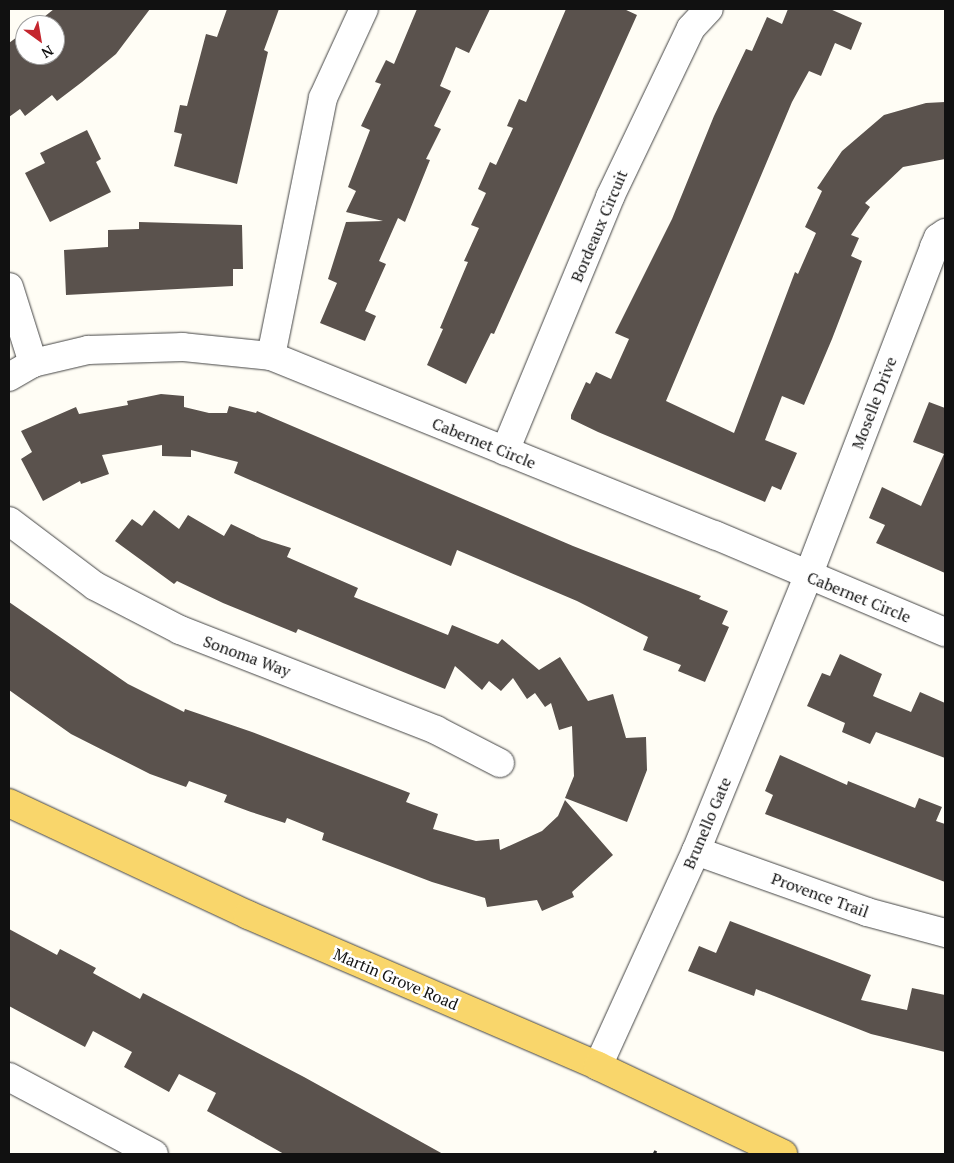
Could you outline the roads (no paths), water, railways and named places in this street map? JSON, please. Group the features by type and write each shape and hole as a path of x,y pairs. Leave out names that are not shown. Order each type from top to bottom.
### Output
{"main road":[{"name":"Martin Grove Road","path":"9,803 248,915 598,1066 783,1154"}],"street":[{"path":"271,356 323,98 364,9"},
{"name":"Bordeaux Circuit","path":"505,451 610,197 691,28 709,9"},
{"name":"Moselle Drive","path":"808,576 934,247 938,238 945,233"},
{"path":"9,287 33,363"},
{"name":"Cabernet Circle","path":"9,377 33,363 88,350 182,347 271,356 716,535 808,576 945,632"},
{"name":"Sonoma Way","path":"9,522 95,586 180,630 436,730 500,763"},
{"name":"Brunello Gate","path":"598,1066 696,851 808,576"},
{"name":"Provence Trail","path":"696,851 867,912 945,933"},
{"path":"9,1077 154,1154"}]}
